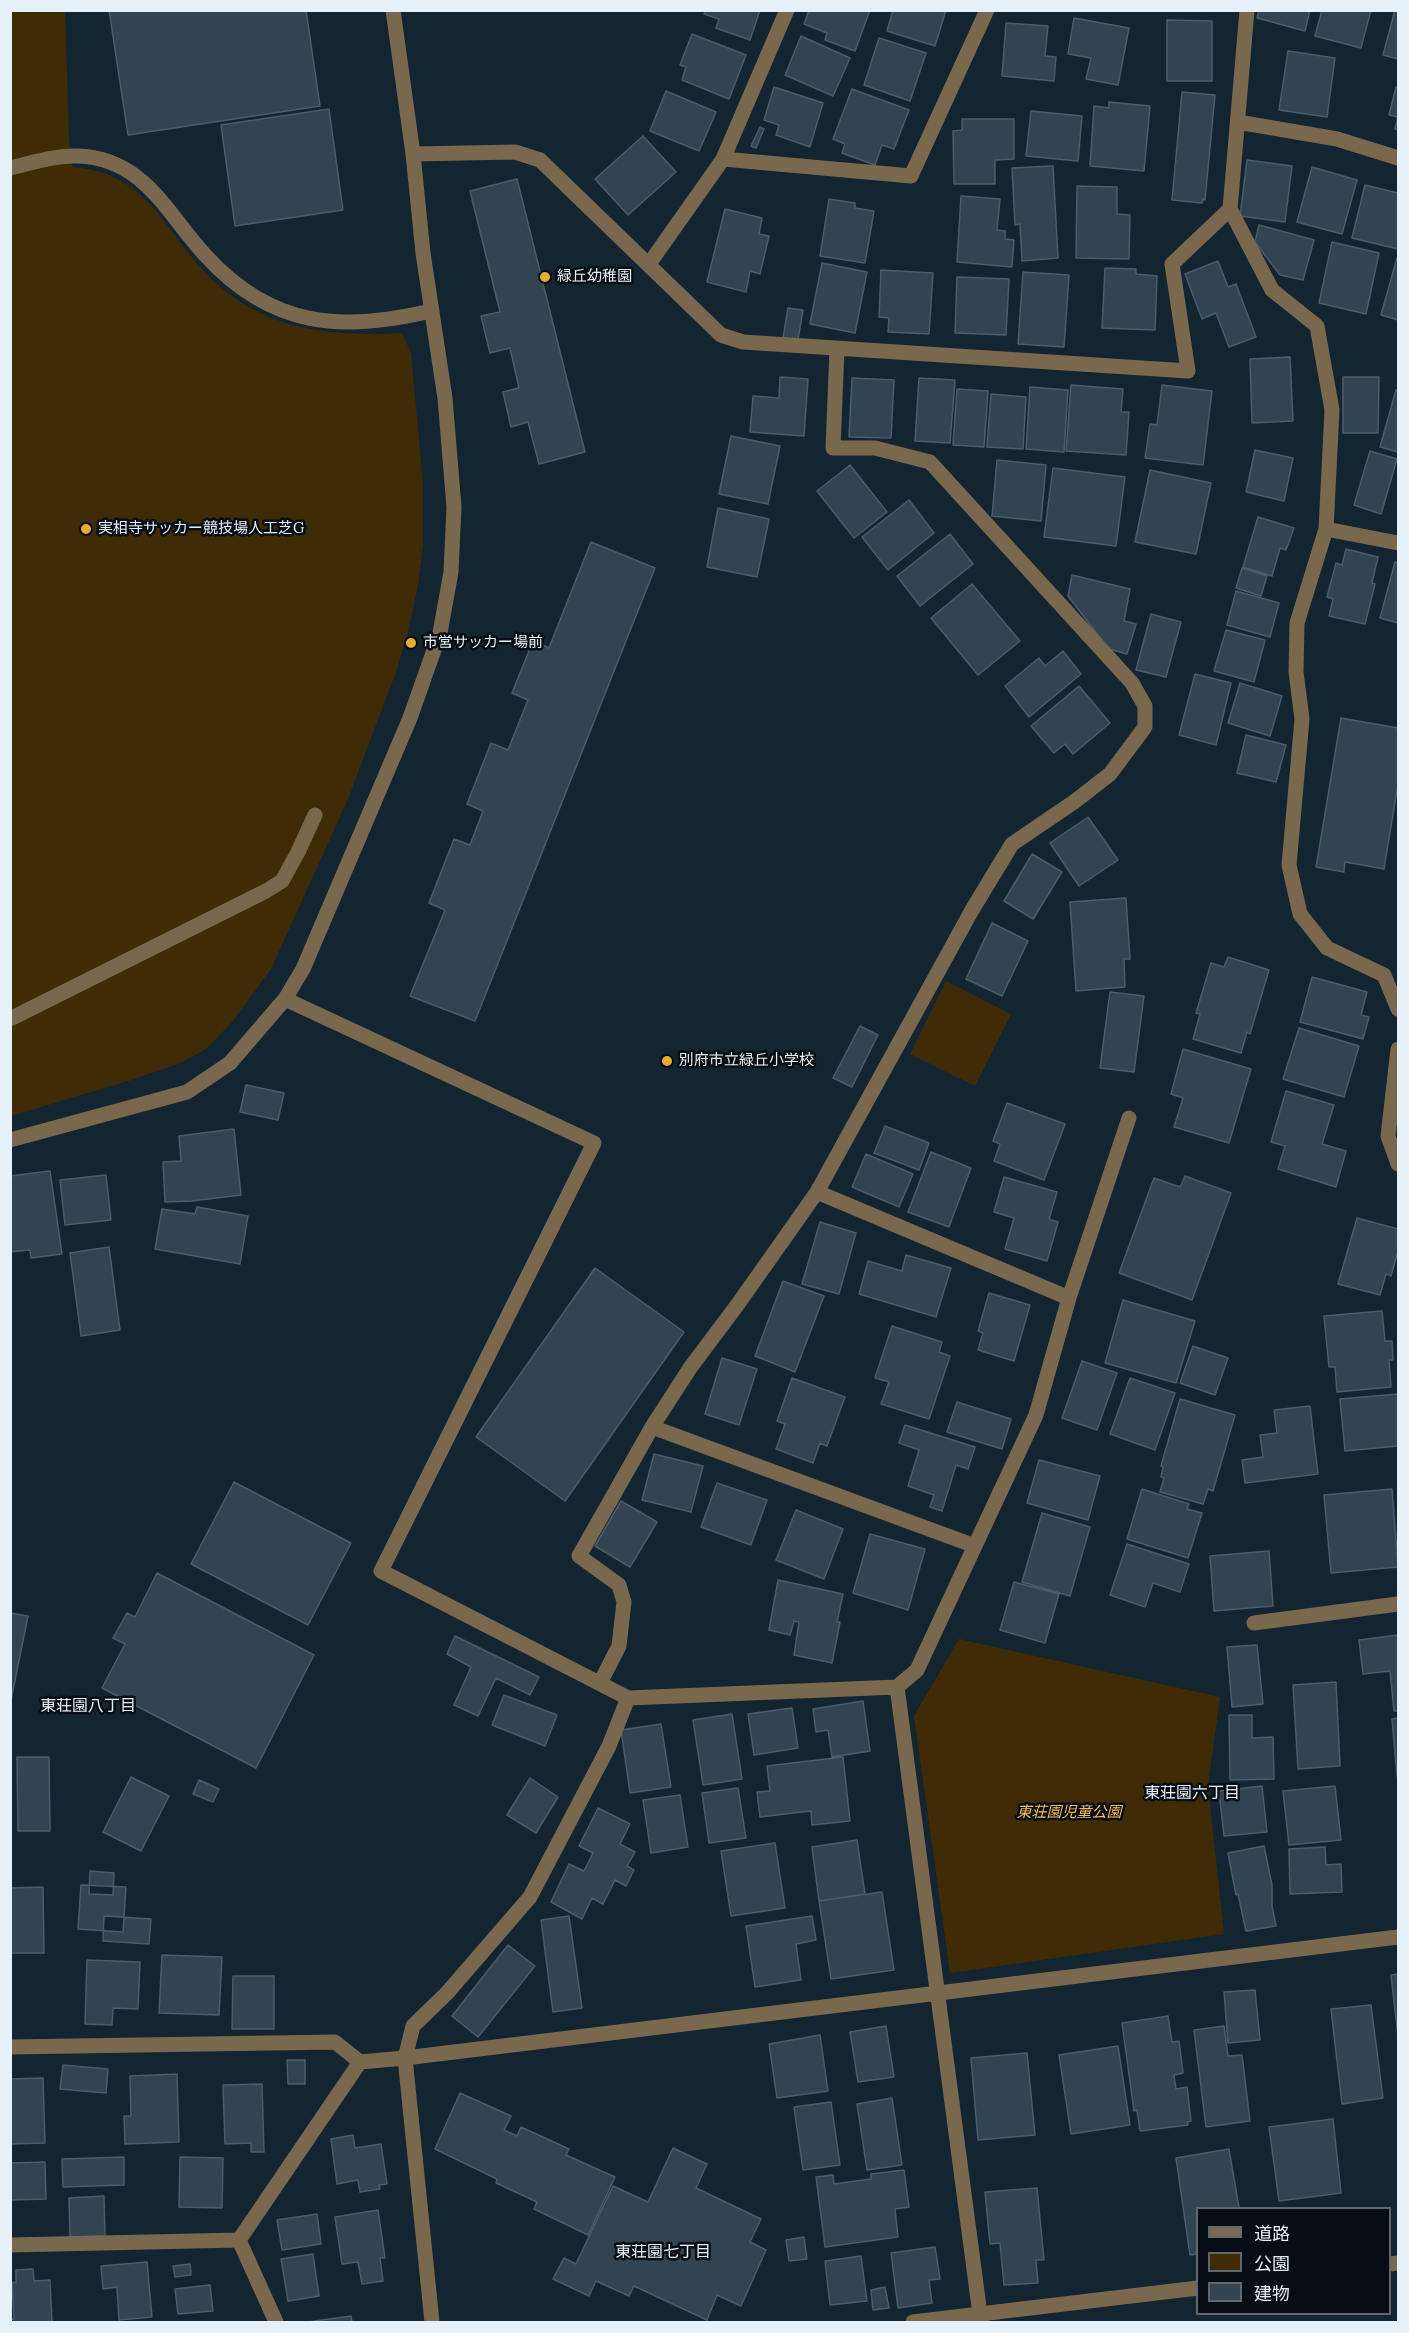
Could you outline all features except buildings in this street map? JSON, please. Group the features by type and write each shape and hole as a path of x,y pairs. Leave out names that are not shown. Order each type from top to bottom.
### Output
{"street":[{"path":"10,1140 187,1092 230,1063 285,999 303,969 358,841 410,718 440,633 452,572 454,507 445,398 423,253 393,10"},
{"path":"649,264 723,159 787,10"},
{"path":"723,159 911,176 987,10"},
{"path":"1247,10 1230,209 1272,290 1317,326 1332,410 1326,529 1297,623 1296,672 1302,719 1289,865 1300,914 1327,948 1384,975 1398,1009"},
{"path":"1238,122 1337,139 1398,158"},
{"path":"412,154 514,152 540,160 721,335 743,342 837,349 1188,371 1172,264 1230,209"},
{"path":"10,168 78,156 105,162 131,172 148,184 205,256 227,277 250,293 287,312 305,318 348,323 391,320 431,311"},
{"path":"600,1683 619,1646 624,1602 620,1585 579,1556 652,1427 690,1368 817,1192 972,910 1012,844 1074,802 1110,774 1145,727 1145,706 1132,683 930,462 875,448 832,448 837,349"},
{"path":"1326,529 1398,543"},
{"path":"10,1019 282,881 315,815"},
{"path":"285,999 594,1143 381,1571 628,1698 897,1687 917,1670 1036,1415 1069,1298 1129,1118"},
{"path":"1398,1049 1388,1136 1398,1164"},
{"path":"817,1192 1069,1298"},
{"path":"652,1427 975,1546"},
{"path":"1254,1623 1398,1604"},
{"path":"897,1687 981,2318"},
{"path":"432,2322 405,2058 413,2026 447,1993 530,1897 609,1746 628,1698"},
{"path":"10,2047 335,2042 360,2062 937,1995 1398,1937"},
{"path":"239,2240 360,2062"},
{"path":"10,2245 239,2240"},
{"path":"239,2240 276,2322"},
{"path":"913,2322 981,2318 1196,2288"}],"green space":[{"path":"11,11 65,11 72,167 99,172 122,181 140,194 199,266 217,284 237,300 258,312 304,328 328,332 402,333 411,353 423,484 423,545 409,628 396,672 348,799 271,969 232,1022 206,1049 180,1063 128,1081 11,1116"},
{"path":"946,981 1011,1014 975,1086 910,1054"},
{"name":"東荘園児童公園","path":"959,1639 1220,1697 1208,1786 1224,1934 950,1973 914,1716"}],"place":[{"name":"緑丘幼稚園","path":"545,277"},
{"name":"実相寺サッカー競技場人工芝G","path":"86,529"},
{"name":"市営サッカー場前","path":"411,643"},
{"name":"別府市立緑丘小学校","path":"667,1061"}],"district":[{"name":"東荘園八丁目","path":"88,1706"},
{"name":"東荘園六丁目","path":"1192,1793"},
{"name":"東荘園七丁目","path":"663,2252"}]}
